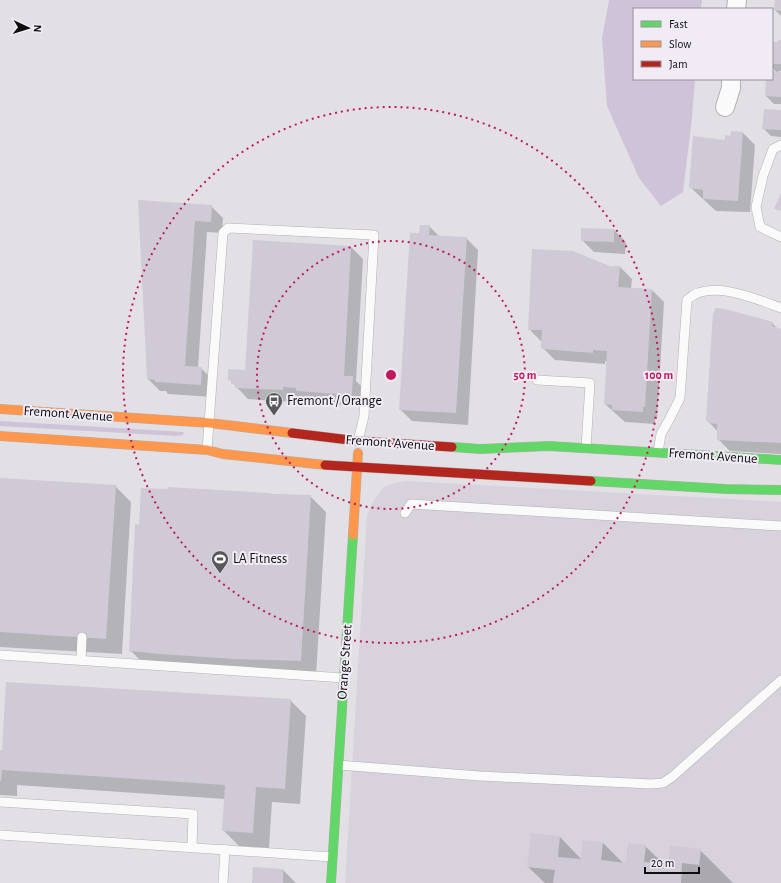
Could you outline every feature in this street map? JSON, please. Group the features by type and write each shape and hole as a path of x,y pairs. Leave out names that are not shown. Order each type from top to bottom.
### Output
{"main road":[{"name":"Fremont Avenue","path":"0,409 210,423 358,441 480,449 549,446 781,460"},
{"name":"Fremont Avenue","path":"0,436 207,450 223,454 357,467 726,489 781,490"},
{"name":"Orange Street","path":"331,883 358,441"}],"street":[{"path":"725,107 731,80"}],"lane":[{"path":"781,145 773,149 763,176 756,207 760,227 781,237"},
{"path":"207,450 223,233 228,228 374,236 364,416 358,441"},
{"path":"658,452 661,434 680,398 687,300 701,292 716,291 743,294 781,308"},
{"path":"537,380 590,383 586,448"},
{"path":"405,513 411,504 781,526"},
{"path":"81,660 82,637"},
{"path":"0,655 344,678"},
{"path":"338,764 509,778 651,784 663,782 672,777 781,680"},
{"path":"0,802 193,814 192,847"},
{"path":"0,835 332,857"},
{"path":"223,883 226,849"}],"shaded area":[{"path":"609,0 702,0 701,8 633,8 633,80 695,80 683,192 661,206 639,178 607,106 602,38"},
{"path":"0,421 184,432 183,435 176,436 0,426"},
{"path":"407,481 781,502 781,883 345,883 367,516 374,500 384,487"}],"building":[{"path":"775,0 781,0 781,11 774,10"},
{"path":"778,40 781,40 781,64 773,64 773,42 778,42"},
{"path":"773,71 781,72 781,97 765,96 766,80 773,80"},
{"path":"764,109 781,110 781,130 762,129"},
{"path":"731,131 743,132 738,201 703,199 703,190 689,188 693,136 725,140 725,135 730,136"},
{"path":"781,193 781,211 774,209"},
{"path":"138,200 212,205 211,222 195,221 185,366 202,367 201,385 155,382 155,380 147,379"},
{"path":"420,225 430,225 429,235 467,237 456,413 399,410 410,233 419,233"},
{"path":"581,228 614,229 614,242 581,241"},
{"path":"253,240 351,246 344,376 353,376 352,395 296,391 296,388 283,387 283,390 235,388 235,384 231,384 231,380 228,380 228,369 245,370"},
{"path":"532,249 573,251 612,267 620,266 618,287 652,289 645,407 643,407 643,412 612,410 612,405 604,404 607,351 593,350 593,353 542,349 542,330 528,330"},
{"path":"715,308 725,309 773,322 772,326 781,329 781,443 717,440 717,424 708,423 708,421 706,421 713,313"},
{"path":"0,478 116,485 106,639 0,632"},
{"path":"168,487 311,495 301,661 234,659 129,652 135,524 139,525 141,488 168,489"},
{"path":"6,682 291,699 285,789 256,787 253,833 222,831 225,785 2,770 0,781 0,750 2,750"},
{"path":"531,833 560,836 558,857 581,859 583,840 603,842 601,860 626,863 628,843 646,845 644,862 668,864 670,846 701,849 699,865 682,863 681,883 553,883 555,870 527,867"},
{"path":"253,867 283,869 283,883 252,883"}],"traffic: fast":[{"path":"452,447 480,449 549,446 781,460"},
{"path":"591,481 726,489 781,490"},
{"path":"331,883 353,535"}],"traffic: slow":[{"path":"0,409 210,423 292,433"},
{"path":"0,436 207,450 223,454 325,465"},
{"path":"353,535 358,453"}],"traffic: jam":[{"path":"292,433 358,441 452,447"},
{"path":"325,465 591,481"}],"place":[{"name":"Fremont / Orange","path":"274,416"},
{"name":"LA Fitness","path":"220,574"}]}
